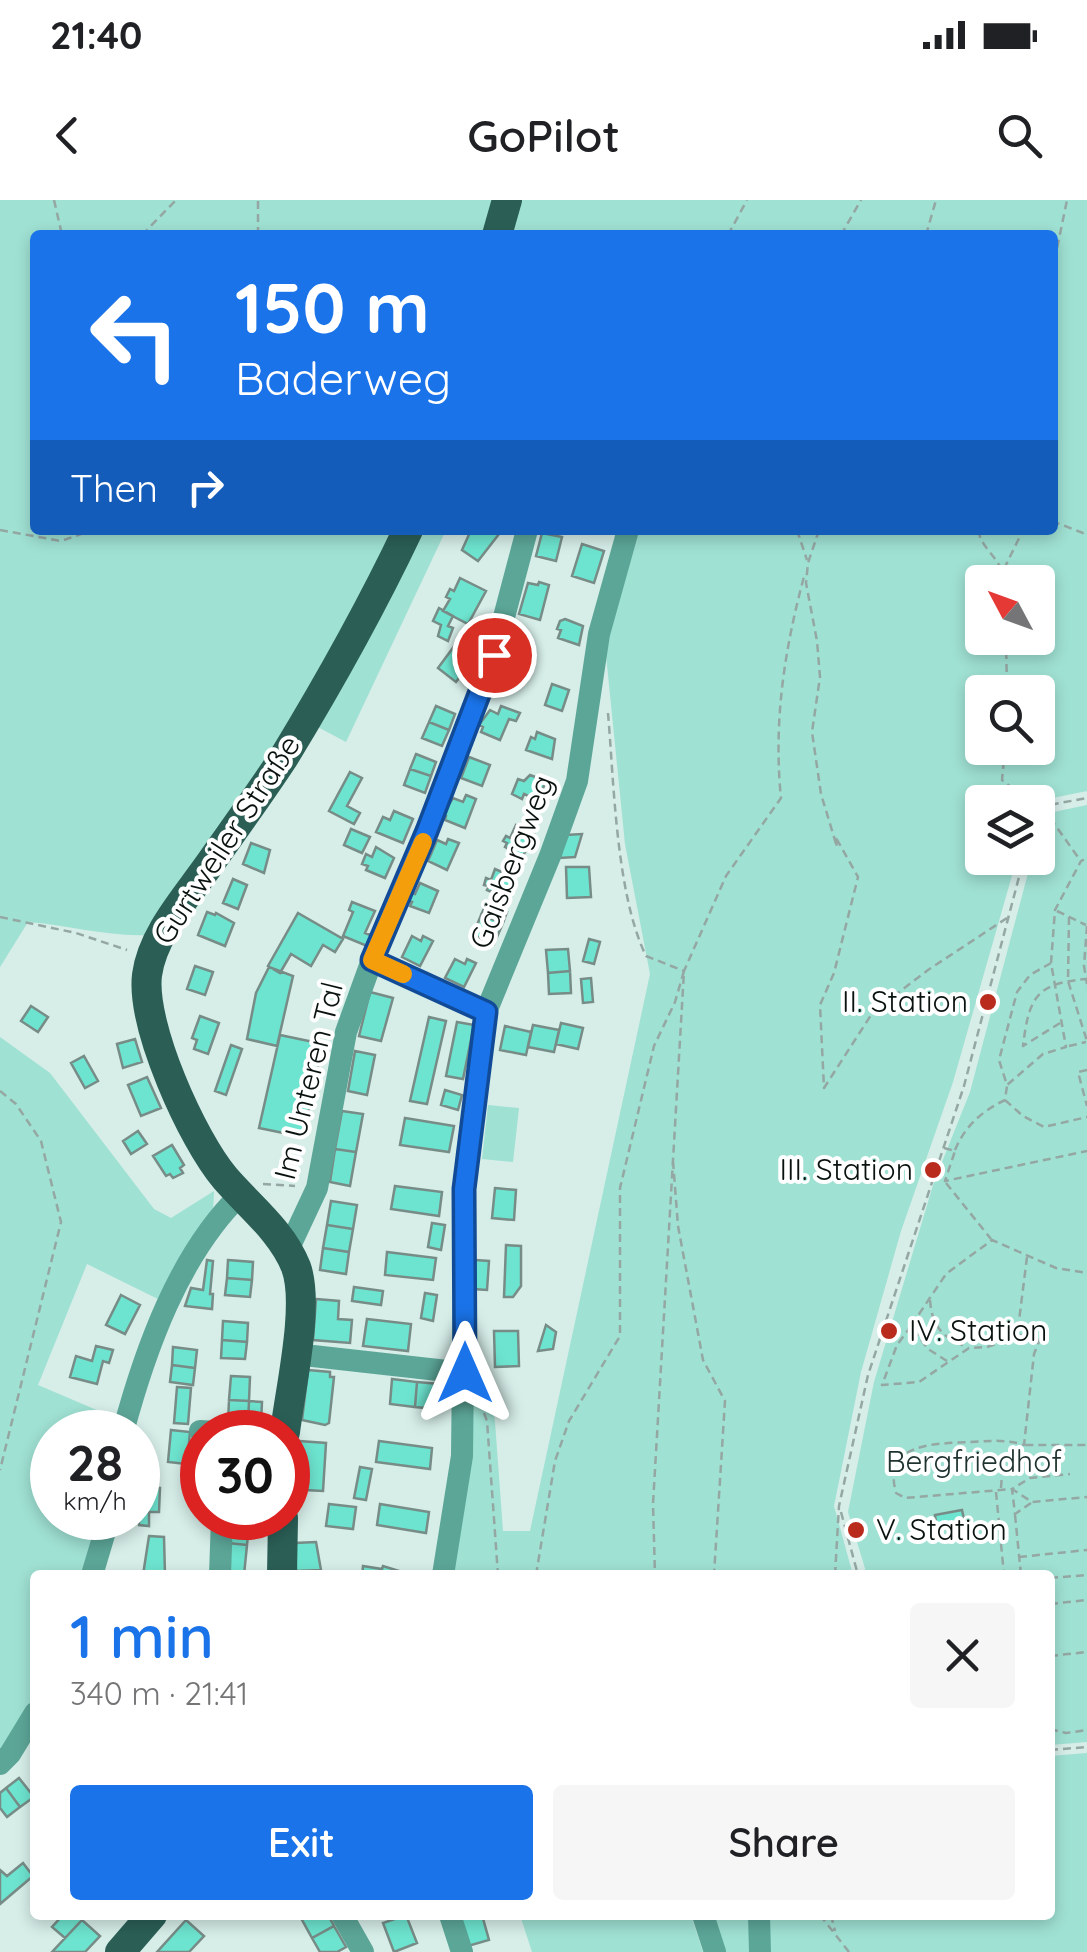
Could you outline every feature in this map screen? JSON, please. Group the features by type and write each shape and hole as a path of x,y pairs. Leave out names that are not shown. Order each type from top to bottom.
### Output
{"main road":[{"path":"498,230 507,200"},
{"name":"Gurtweiler Straße","path":"288,1410 302,1294 297,1269 252,1189 212,1162 176,1092 147,995 150,962 171,920 283,758 364,619 406,535"},
{"path":"282,1570 283,1540"},
{"path":"120,1952 148,1920"}],"street":[{"name":"Im Unteren Tal","path":"288,1250 317,1188 346,1032 494,655 527,535"},
{"name":"Gaisbergweg","path":"443,1570 462,1456 464,1189 486,1012 577,780 599,634 627,535"},
{"path":"372,960 486,1012"},
{"path":"129,1410 140,1370 166,1308 215,1220 252,1189"},
{"path":"295,1354 465,1373"},
{"path":"94,1570 103,1540"},
{"path":"220,1570 221,1540"},
{"path":"0,1764 30,1721"},
{"path":"345,1920 363,1952"},
{"path":"452,1920 462,1952"},
{"path":"705,1920 715,1952"},
{"path":"759,1920 760,1952"}],"path":[{"path":"54,200 61,230"},
{"path":"147,230 176,200"},
{"path":"258,200 259,230"},
{"path":"731,230 747,200"},
{"path":"844,230 861,200"},
{"path":"927,230 936,200"},
{"path":"1058,242 1066,200"},
{"path":"1058,523 1087,531"},
{"path":"0,530 61,542 79,535"},
{"path":"799,535 808,563 807,598 817,641 820,677 812,732 821,794 838,848 835,836 858,877 834,973 820,1006 824,1088 873,1012 1010,916"},
{"path":"537,1570 554,1461 569,1421 620,1336 620,1188 654,1046 676,1002 684,972 726,876 781,798 776,751 788,634 818,535"},
{"path":"979,535 1001,565"},
{"path":"1006,565 1021,535"},
{"path":"608,714 624,875 634,931 646,956 684,972"},
{"path":"1055,804 1087,798"},
{"path":"1055,823 1081,861"},
{"path":"1066,1047 1051,963 1055,910 1081,861 1087,858"},
{"path":"834,1570 839,1506 868,1375 964,1086 1020,875"},
{"path":"1055,910 1087,926 1086,982 1054,983 1037,998 1023,1046 1062,1022"},
{"path":"1007,1085 1044,1054 1087,1041 1068,981 1069,916"},
{"path":"0,917 76,933 150,962"},
{"path":"1005,1100 1007,1085 999,1060 1017,992 1030,975 1051,963"},
{"path":"655,1570 652,1504 684,972"},
{"path":"1087,1070 1078,1072 1087,1106"},
{"path":"0,1091 16,1104 40,1140 61,1222 0,1470"},
{"path":"1005,1100 1044,1127 1087,1117"},
{"path":"945,1181 954,1151 971,1123 1005,1100"},
{"path":"943,1147 954,1151"},
{"path":"672,1150 678,1226 703,1360 725,1401 714,1570"},
{"path":"945,1181 1087,1150"},
{"path":"945,1181 992,1240 1056,1268 1087,1273"},
{"path":"252,1189 317,1188"},
{"path":"969,1348 919,1382 882,1384 897,1345 946,1274 992,1240"},
{"path":"1017,1337 1027,1257"},
{"path":"930,1296 932,1322 947,1340 969,1348 987,1347 1040,1328 1043,1331 1034,1354 1024,1445 1002,1473 998,1490 1004,1570"},
{"path":"910,1326 928,1348 947,1361"},
{"path":"480,1405 488,1420 498,1570"},
{"path":"1070,1474 1030,1478 1012,1489 905,1498 896,1494 892,1480 897,1462 911,1450 935,1444 1009,1440 1024,1445 1087,1445"},
{"path":"1012,1489 1032,1502"},
{"path":"1012,1489 1020,1570"},
{"path":"1014,1514 1032,1502 1087,1496"},
{"path":"839,1506 857,1570"},
{"path":"1019,1557 1087,1550"},
{"path":"1055,1578 1087,1575"},
{"path":"1055,1603 1087,1600"},
{"path":"1055,1655 1087,1652"},
{"path":"1055,1730 1087,1730"},
{"path":"1055,1750 1087,1747"},
{"path":"824,1920 850,1952"},
{"path":"832,1920 835,1932"}],"green space":[{"path":"0,200 495,200 486,230 30,230 30,535 393,535 296,716 149,935 28,922 0,967"},
{"path":"514,200 1087,200 1087,791 1055,798 1055,785 965,785 965,875 1012,875 953,1082 901,1231 861,1372 834,1506 852,1570 454,1570 472,1372 487,1377 495,1422 503,1531 530,1531 650,974 625,844 604,635 634,535 1058,535 1058,230 505,230"},
{"path":"414,535 444,535 346,742 314,725"},
{"name":"Bergfriedhof","path":"1087,805 1087,1742 1055,1745 1055,1570 865,1570 848,1512 874,1382 934,1182 970,1092 1027,875 1055,875 1055,812"},
{"path":"0,1037 50,1073 154,1209 171,1218 214,1191 213,1214 162,1301 87,1264 38,1385 97,1410 30,1410 30,1540 94,1540 85,1570 30,1570 30,1704 0,1752"},
{"path":"488,1105 519,1108 513,1162 482,1159"},
{"path":"1087,1753 1087,1952 771,1952 768,1920 1055,1920 1055,1756"},
{"path":"522,1920 693,1920 703,1952 532,1952"},
{"path":"714,1920 749,1920 752,1952 724,1952"}],"building":[{"path":"469,535 498,535 478,561 462,550"},
{"path":"541,535 562,537 556,561 536,556"},
{"path":"582,544 604,551 594,583 572,576"},
{"path":"460,578 486,591 468,624 443,611 450,599 446,597 450,589 454,591"},
{"path":"528,583 549,585 540,620 519,614"},
{"path":"439,608 453,616 448,641 438,636 441,625 433,621"},
{"path":"565,619 583,626 579,645 558,638 561,630 557,629"},
{"path":"458,641 477,654 456,682 438,668"},
{"path":"518,654 528,657 521,683 498,674 507,656 516,659"},
{"path":"552,684 569,690 562,711 545,705"},
{"path":"436,706 455,714 449,730 429,722"},
{"path":"501,706 520,713 516,721 509,719 500,740 481,732 483,727 479,725 490,710 498,714"},
{"path":"429,722 449,730 442,746 422,738"},
{"path":"537,732 555,739 552,759 526,750"},
{"path":"416,754 436,762 431,776 410,769"},
{"path":"469,757 490,765 482,786 461,778"},
{"path":"410,769 431,776 425,793 404,785"},
{"path":"350,772 362,778 347,806 360,813 354,824 329,811"},
{"path":"530,775 546,781 538,800 512,794 518,779 524,781"},
{"path":"466,795 476,799 465,828 442,815 453,798 463,802"},
{"path":"394,811 413,819 403,843 376,832 383,817 390,820"},
{"path":"516,825 534,834 523,856 505,847 507,843 503,841 506,836 510,838"},
{"path":"351,829 370,837 362,853 344,845"},
{"path":"582,834 575,857 560,858 565,835"},
{"path":"448,839 459,843 447,870 428,861 437,840 446,844"},
{"path":"251,843 270,850 264,873 243,864"},
{"path":"376,847 394,858 385,878 366,870 368,866 362,864 366,854 372,857"},
{"path":"566,867 589,867 591,897 567,898"},
{"path":"506,868 516,872 506,898 484,885 495,869 504,873"},
{"path":"233,879 247,885 238,909 223,903"},
{"path":"420,883 438,891 429,913 410,906 412,902 407,900"},
{"path":"352,902 375,911 365,933 373,936 367,946 343,936 353,912 349,910"},
{"path":"486,904 507,912 503,923 481,915"},
{"path":"207,912 234,923 225,946 198,935"},
{"path":"298,913 343,939 335,952 323,945 311,966 291,954 280,973 268,966"},
{"path":"481,915 503,923 494,944 473,935"},
{"path":"412,936 433,941 420,966 402,957"},
{"path":"589,939 600,942 594,964 583,961"},
{"path":"568,949 570,971 548,973 546,950"},
{"path":"455,959 465,964 467,959 476,963 464,987 445,978"},
{"path":"195,966 213,972 205,995 187,989"},
{"path":"269,967 293,976 277,1046 247,1039 256,993"},
{"path":"570,971 571,993 549,994 548,973"},
{"path":"591,978 593,1002 583,1003 581,979"},
{"path":"370,992 393,998 381,1041 359,1036"},
{"path":"31,1006 48,1017 38,1032 21,1021"},
{"path":"200,1016 219,1023 208,1054 194,1049 197,1040 192,1038"},
{"path":"429,1017 446,1021 427,1104 410,1101"},
{"path":"457,1022 474,1025 463,1079 446,1076"},
{"path":"561,1023 583,1028 578,1049 556,1044"},
{"path":"533,1025 559,1030 554,1052 528,1047"},
{"path":"505,1026 531,1032 526,1055 500,1050"},
{"path":"280,1035 323,1044 303,1137 259,1128"},
{"path":"135,1039 142,1062 123,1068 117,1044"},
{"path":"231,1045 242,1049 226,1095 215,1091"},
{"path":"355,1051 375,1055 367,1095 348,1091"},
{"path":"84,1056 98,1081 85,1088 71,1063"},
{"path":"147,1077 161,1108 141,1116 128,1085"},
{"path":"445,1090 462,1095 458,1110 441,1105"},
{"path":"342,1111 363,1114 356,1152 335,1149"},
{"path":"405,1118 454,1126 449,1152 400,1145"},
{"path":"138,1131 147,1144 131,1154 123,1141"},
{"path":"172,1145 184,1165 180,1168 183,1173 173,1178 170,1174 166,1176 153,1156"},
{"path":"335,1149 356,1152 350,1186 330,1182"},
{"path":"395,1186 442,1192 439,1216 391,1209"},
{"path":"495,1188 516,1190 514,1220 492,1218"},
{"path":"331,1201 357,1205 353,1229 327,1225"},
{"path":"432,1223 445,1225 441,1250 428,1247"},
{"path":"327,1225 353,1229 349,1252 323,1248"},
{"path":"506,1245 521,1246 521,1286 513,1297 504,1297"},
{"path":"323,1248 349,1252 346,1274 320,1270"},
{"path":"387,1252 436,1258 433,1280 385,1275"},
{"path":"207,1260 213,1261 212,1309 185,1306 191,1288 203,1290"},
{"path":"228,1260 253,1262 252,1280 227,1278"},
{"path":"475,1260 489,1261 487,1290 473,1289"},
{"path":"227,1278 252,1280 250,1297 225,1295"},
{"path":"354,1287 383,1291 381,1305 352,1301"},
{"path":"425,1293 437,1295 433,1321 421,1318"},
{"path":"121,1295 140,1305 125,1334 106,1325"},
{"path":"316,1299 339,1301 338,1319 352,1320 350,1343 313,1340"},
{"path":"367,1319 411,1324 408,1351 363,1346"},
{"path":"223,1321 248,1323 247,1342 222,1340"},
{"path":"546,1325 556,1332 553,1349 538,1351"},
{"path":"494,1331 518,1331 519,1366 495,1367"},
{"path":"222,1340 247,1342 245,1359 221,1358"},
{"path":"96,1346 113,1350 109,1363 103,1361 97,1384 70,1377 76,1356 92,1361"},
{"path":"173,1347 197,1350 195,1368 172,1365"},
{"path":"172,1365 195,1368 193,1385 170,1382"},
{"path":"308,1370 330,1372 330,1377 334,1377 329,1423 310,1422 310,1410 303,1410"},
{"path":"231,1376 250,1377 249,1401 229,1400"},
{"path":"392,1379 417,1382 415,1407 390,1404"},
{"path":"417,1382 439,1384 437,1409 415,1407"},
{"path":"177,1387 191,1388 189,1410 180,1410 180,1423 174,1423"},
{"path":"229,1400 249,1401 249,1410 229,1410"},
{"path":"249,1401 262,1402 262,1410 249,1410"},
{"path":"171,1430 180,1431 180,1463 168,1462"},
{"path":"379,1441 432,1448 430,1469 376,1462"},
{"path":"310,1442 326,1443 323,1491 310,1490"},
{"path":"360,1467 372,1469 366,1500 354,1498"},
{"path":"329,1504 356,1507 353,1529 326,1526"},
{"path":"380,1504 429,1512 426,1533 377,1525"},
{"path":"962,1510 965,1524 937,1529 935,1515"},
{"path":"164,1537 165,1570 144,1570 148,1540"},
{"path":"228,1540 248,1540 247,1545"},
{"path":"316,1542 321,1570 296,1570 295,1543"},
{"path":"228,1543 247,1545 244,1570 226,1570"},
{"path":"363,1566 383,1566 396,1570 363,1570"},
{"path":"19,1778 30,1792 30,1800 20,1807 6,1788"},
{"path":"6,1788 20,1807 7,1817 0,1808 0,1793"},
{"path":"23,1863 30,1872 30,1879 0,1904 0,1870 7,1876"},
{"path":"58,1920 82,1920 65,1938 52,1927"},
{"path":"82,1920 100,1936 85,1952 52,1952"},
{"path":"186,1920 204,1936 189,1952 157,1952"},
{"path":"302,1920 331,1920 334,1926 312,1938"},
{"path":"408,1920 417,1943 394,1952 383,1923"},
{"path":"460,1920 483,1920 489,1940 468,1946"},
{"path":"334,1926 346,1947 337,1952 320,1952 312,1938"}],"slow traffic":[{"path":"403,974 372,960 423,842"}],"place":[{"name":"II. Station","path":"988,1002"},
{"name":"III. Station","path":"933,1170"},
{"name":"IV. Station","path":"889,1331"},
{"name":"V. Station","path":"856,1530"}],"route":[{"path":"465,1373 464,1189 486,1012 372,960 427,831 494,655"}]}
